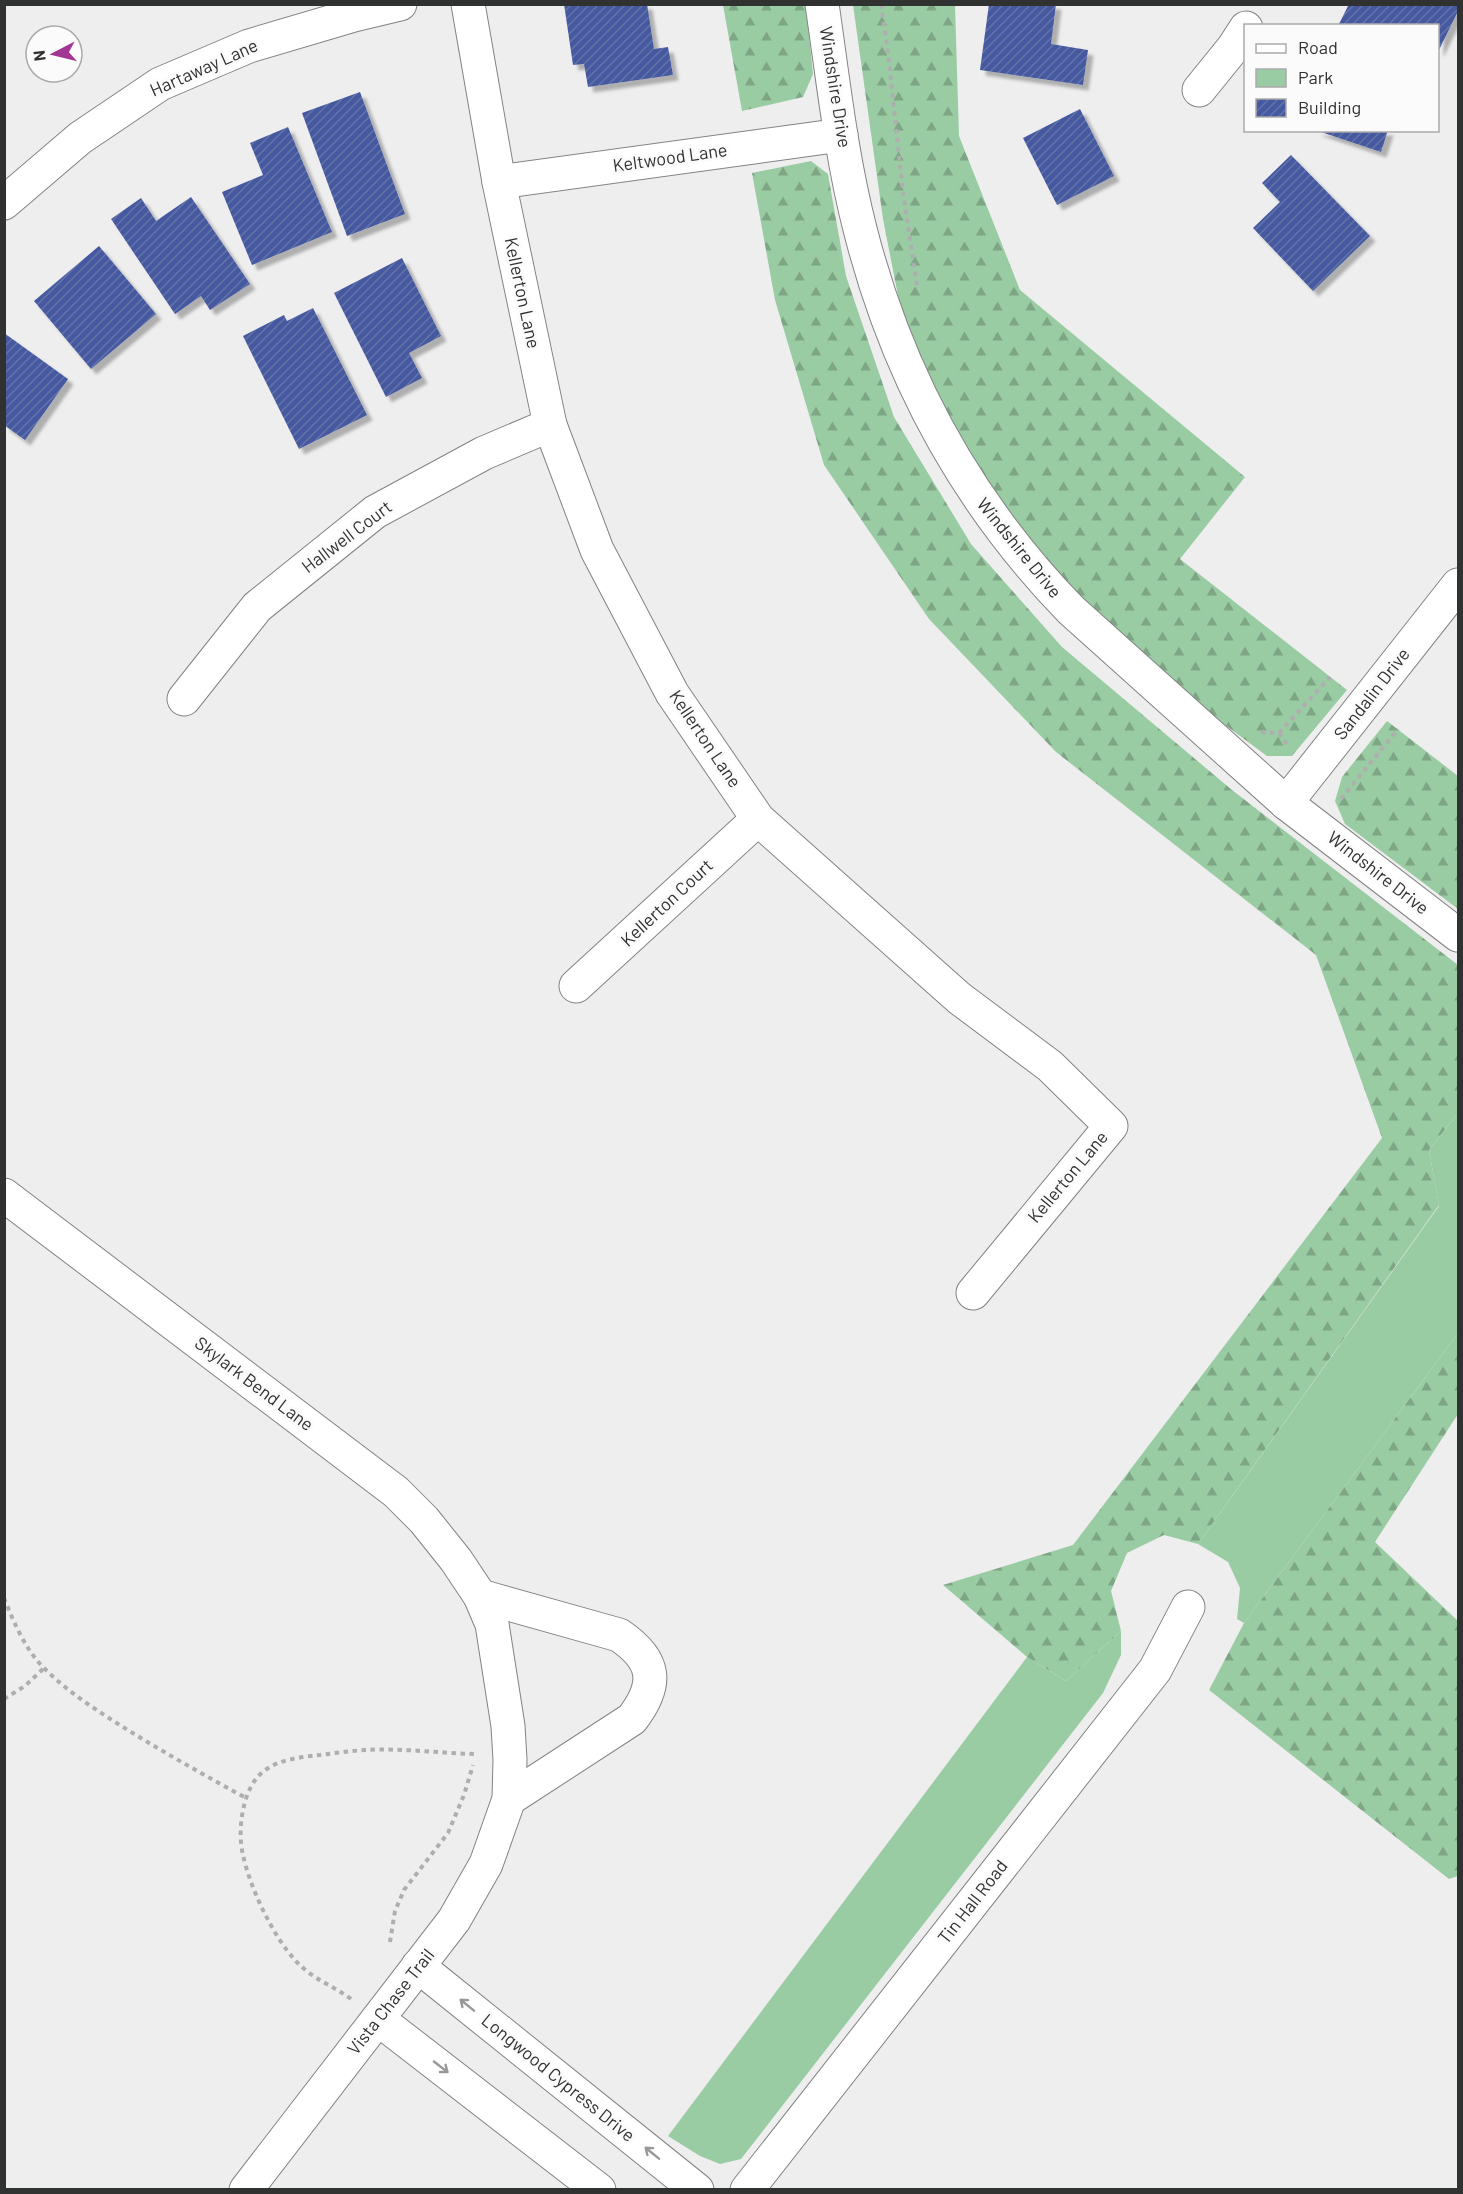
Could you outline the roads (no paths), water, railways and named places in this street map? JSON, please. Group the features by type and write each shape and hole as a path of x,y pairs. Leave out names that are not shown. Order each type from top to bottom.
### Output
{"street":[{"name":"Hartaway Lane","path":"4,203 80,138 160,84 249,46 400,4"},
{"name":"Kellerton Lane","path":"468,4 499,182 550,425 597,550 672,693 758,819 959,998 1050,1066 1111,1126 973,1293"},
{"name":"Windshire Drive","path":"822,4 841,135 860,228 891,331 923,404 967,483 1044,582 1071,610 1286,802 1458,935"},
{"path":"1248,24 1260,4"},
{"path":"1199,90 1233,48 1244,30"},
{"name":"Keltwood Lane","path":"499,182 841,135"},
{"name":"Hallwell Court","path":"184,699 257,607 375,512 484,453 550,425"},
{"name":"Sandalin Drive","path":"1286,802 1458,585"},
{"name":"Kellerton Court","path":"576,986 758,819"},
{"name":"Skylark Bend Lane","path":"4,1196 396,1492 424,1520 450,1552 480,1596 492,1624 504,1695"},
{"path":"480,1596 620,1635 636,1646 645,1659 650,1673 649,1691 642,1706 632,1719 508,1798"},
{"name":"Tin Hall Road","path":"747,2190 1155,1670 1188,1607"},
{"name":"Vista Chase Trail","path":"246,2190 454,1920 486,1863 508,1798 510,1760 504,1695"},
{"name":"Longwood Cypress Drive","path":"418,1966 698,2190"},
{"path":"378,2019 599,2190"}]}
